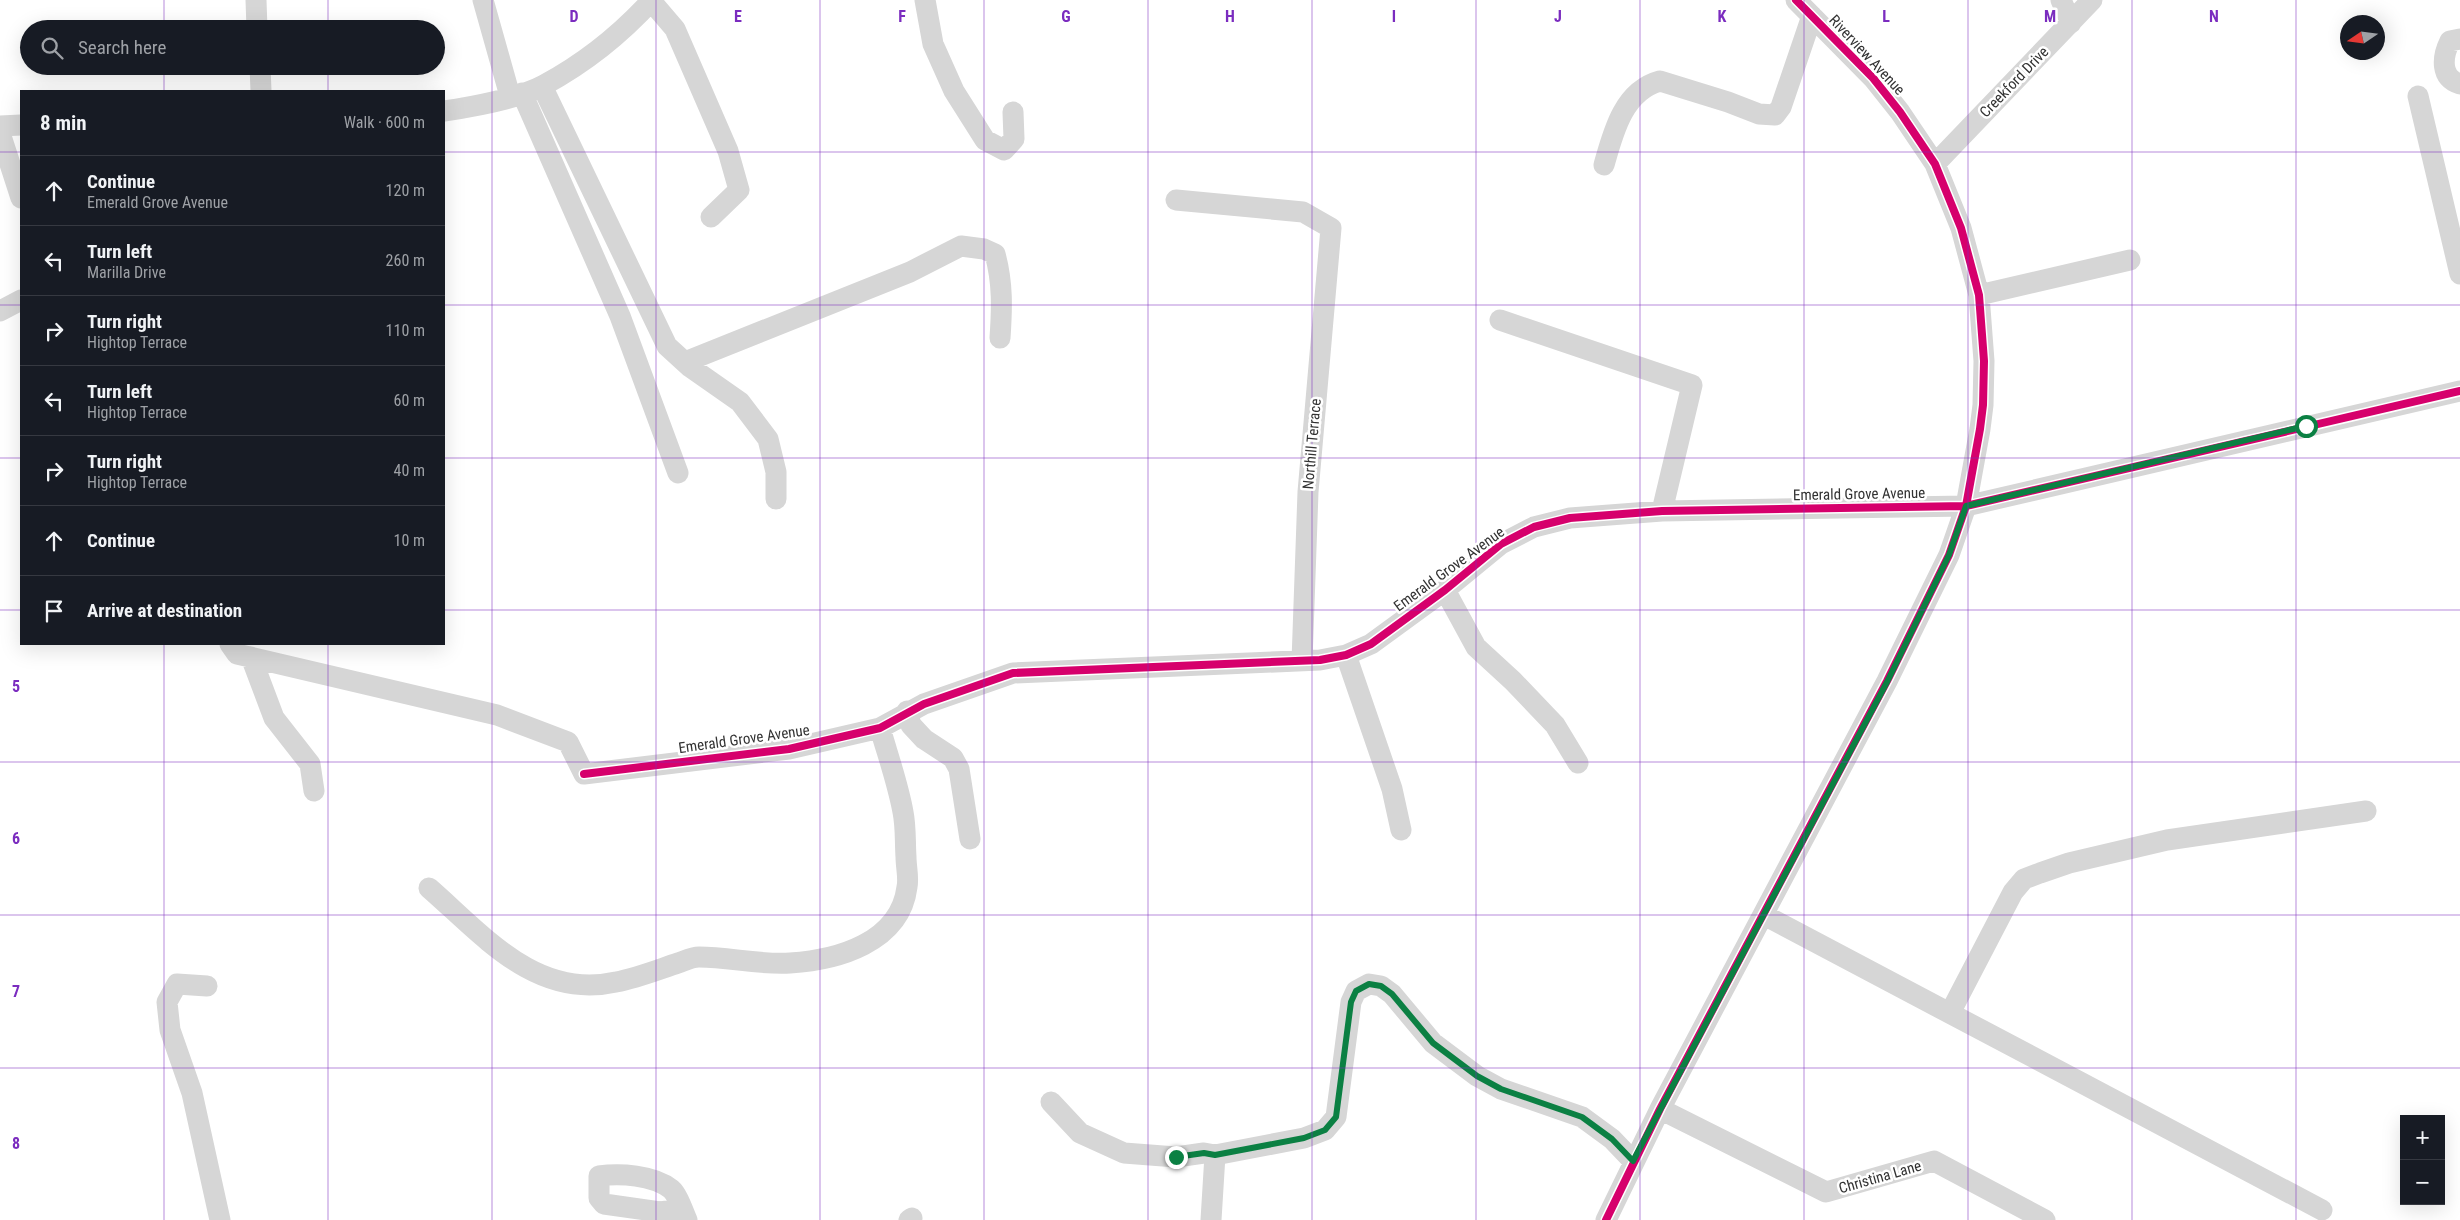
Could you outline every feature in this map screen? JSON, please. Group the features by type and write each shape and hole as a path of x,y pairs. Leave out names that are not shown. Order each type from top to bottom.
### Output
{"street":[{"path":"256,0 257,20"},
{"path":"483,0 516,95 620,316 678,473"},
{"path":"445,111 516,95 542,86 607,43 652,0 675,29 728,151 739,190 711,217"},
{"path":"925,0 933,44 954,91 985,140 1004,150 1014,139 1013,112"},
{"name":"Riverview Avenue","path":"1606,1220 1633,1161 1891,673 1949,555 1966,506 1983,405 1983,332 1979,295 1961,228 1935,164 1900,112 1873,78 1796,0"},
{"path":"2060,0 2071,23"},
{"name":"Creekford Drive","path":"1935,164 2092,0"},
{"path":"1604,165 1615,124 1633,97 1650,84 1660,81 1728,102 1758,114 1775,115 1781,107 1812,16"},
{"path":"2460,39 2450,41 2444,52 2446,76 2451,81 2460,84"},
{"path":"261,75 262,90"},
{"path":"542,86 667,346 684,362 740,402 768,439 776,472 776,499"},
{"path":"2418,96 2460,274"},
{"path":"0,126 20,125"},
{"path":"0,133 20,195"},
{"name":"Northill Terrace","path":"1176,200 1302,212 1331,228 1308,492 1302,661"},
{"path":"684,362 910,272 961,246 984,249 995,254 1000,273 1003,300 1000,338"},
{"path":"1979,295 2130,260"},
{"path":"0,311 20,301"},
{"path":"1500,320 1692,386 1662,512"},
{"name":"Emerald Grove Avenue","path":"251,657 497,715 568,742 584,774 789,749 880,728 907,711 1013,673 1302,661 1346,655 1370,644 1445,590 1501,544 1534,527 1570,518 1662,512 1966,506 2460,391"},
{"path":"1445,590 1476,646 1555,725 1578,763"},
{"path":"231,645 237,654 251,657 274,718 310,764 314,791"},
{"path":"1346,655 1392,789 1401,830"},
{"path":"907,711 911,726 924,739 953,758 959,769 970,839"},
{"path":"429,888 515,962 539,975 565,983 598,985 614,983 697,956 740,961 789,963 832,957 858,948 879,935 889,926 897,914 907,887 903,812 880,728"},
{"path":"1950,1013 2013,892 2024,879 2069,863 2167,840 2366,810"},
{"path":"1764,915 2322,1210"},
{"path":"206,986 178,984 168,1002 170,1030 192,1093 220,1220"},
{"path":"1051,1102 1080,1133 1124,1153 1176,1157 1204,1153 1215,1155 1304,1138 1325,1130 1336,1117 1351,1002 1356,991 1369,984 1381,986 1392,994 1433,1043 1477,1076 1501,1089 1582,1117 1612,1139 1633,1161"},
{"name":"Christina Lane","path":"1660,1109 1826,1192 1934,1161 2044,1220"},
{"path":"1211,1220 1215,1155"}],"cycle path":[{"path":"1606,1220 1660,1109 1887,681 1949,555 1966,506 1980,429 1983,405 1984,361 1979,295 1961,228 1935,164 1900,112 1873,78 1796,0"},
{"path":"584,774 789,749 880,728 924,704 1013,673 1320,660 1346,655 1371,644 1445,590 1501,544 1534,527 1570,518 1662,511 1966,506 2460,391"}],"route":[{"path":"1176,1157 1204,1153 1215,1155 1304,1138 1325,1130 1336,1117 1351,1002 1356,991 1361,986 1369,984 1381,986 1392,994 1433,1043 1477,1076 1501,1089 1582,1117 1612,1139 1633,1161 1887,682 1949,555 1966,506 2306,426"}]}
